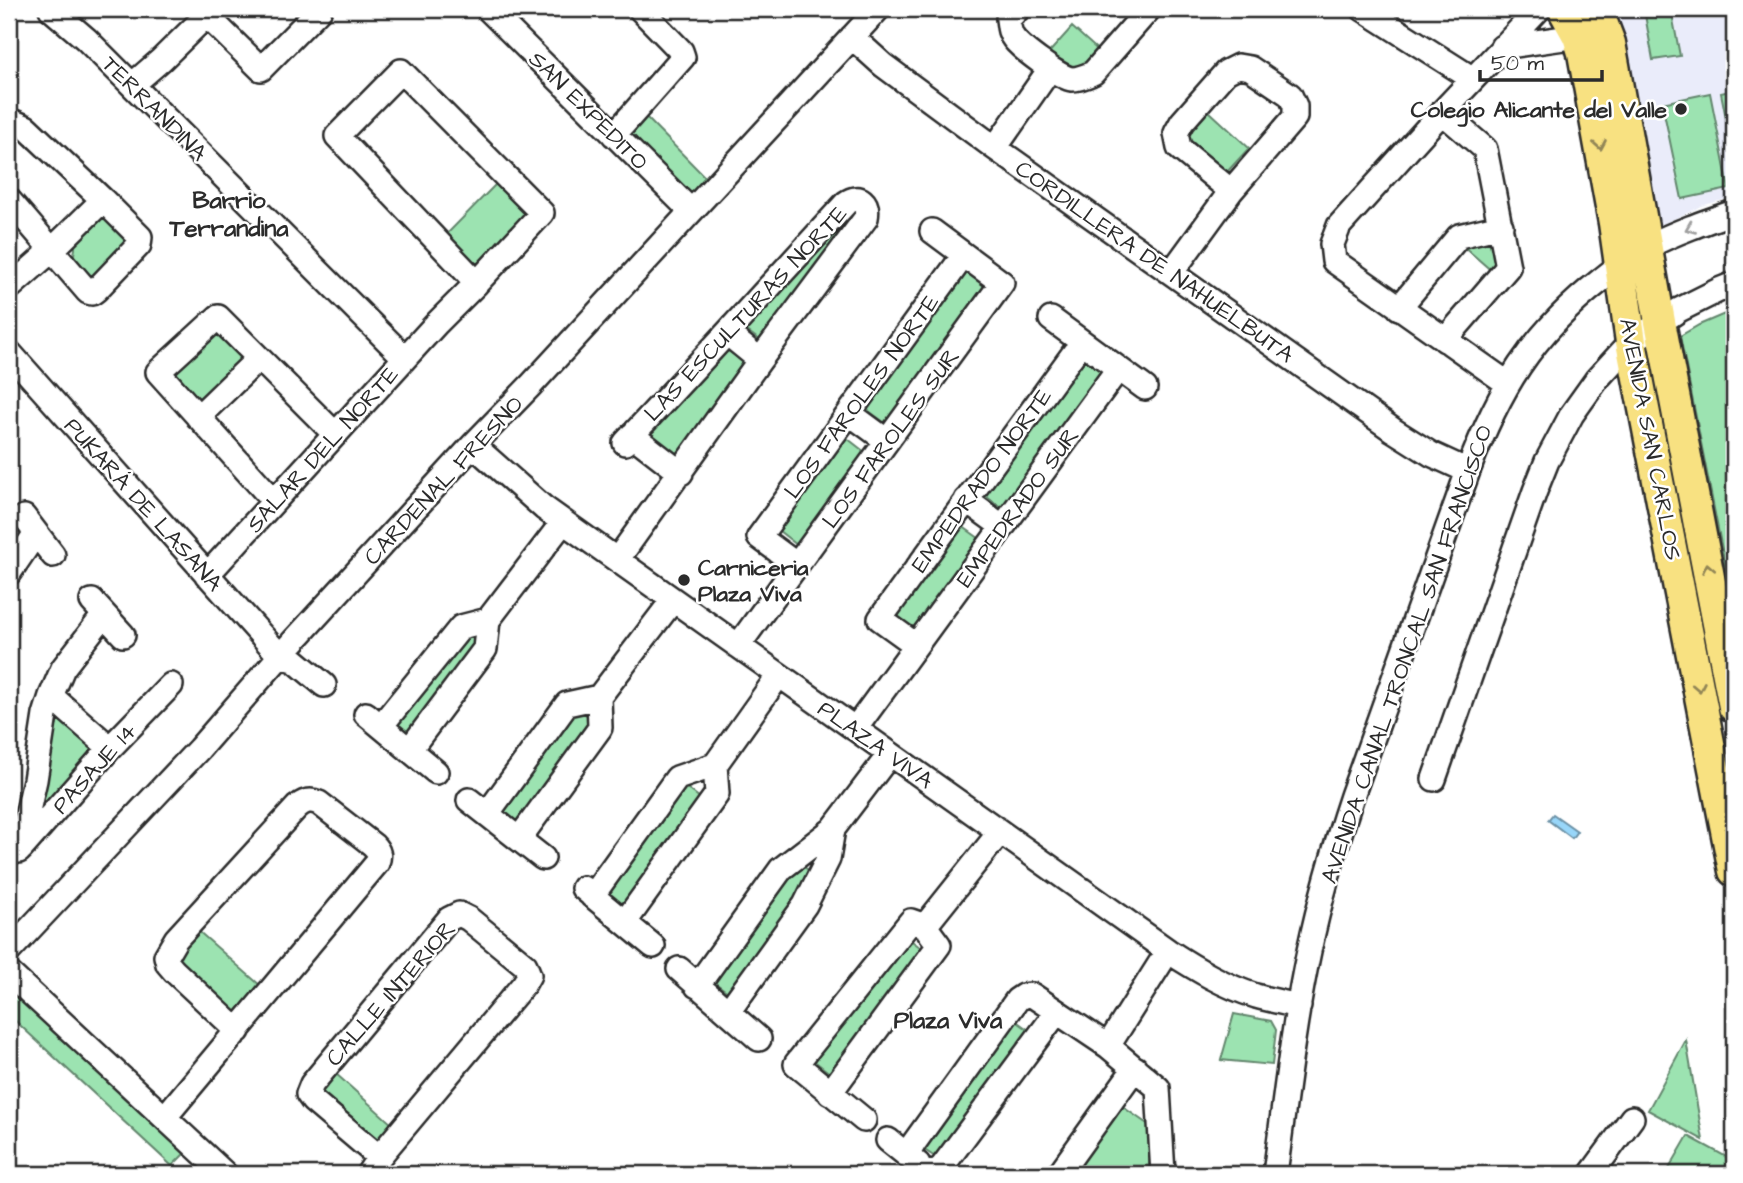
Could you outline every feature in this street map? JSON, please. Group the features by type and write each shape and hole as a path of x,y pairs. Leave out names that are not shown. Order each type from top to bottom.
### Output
{"main road":[{"name":"AVENIDA SAN CARLOS","path":"1563,9 1578,36 1583,53 1614,223 1631,342 1734,871"},
{"name":"AVENIDA SAN CARLOS","path":"1597,9 1610,43 1660,322 1727,649 1734,707"},
{"path":"1686,620 1701,610 1707,611 1727,649"}],"street":[{"name":"TERRANDINA","path":"51,9 86,38 405,358"},
{"path":"132,85 162,60 206,11 261,69 320,9"},
{"name":"SAN EXPEDITO","path":"488,9 691,211"},
{"path":"614,135 683,57 681,51 640,9"},
{"path":"1013,19 1013,38 1050,69 1070,79 1093,73 1149,9"},
{"path":"1363,9 1473,79"},
{"path":"1507,383 1334,261 1332,244 1339,226 1539,9"},
{"name":"CARDENAL FRESNO","path":"9,951 199,749 280,656 852,37 873,10"},
{"path":"1502,47 1578,36"},
{"name":"CORDILLERA DE NAHUELBUTA","path":"852,37 891,71 995,148 1412,443 1468,471"},
{"path":"1172,272 1231,191 1295,117 1295,106 1290,95 1250,68 1238,66 1226,72 1182,122 1176,133 1179,148 1231,191"},
{"path":"995,148 1050,69"},
{"name":"SALAR DEL NORTE","path":"207,575 437,323 477,283 542,213 401,71 337,136 477,283"},
{"path":"1442,112 1485,149 1508,267 1445,340"},
{"path":"9,200 88,292 92,293 139,245 139,237 103,200 17,126"},
{"name":"LAS ESCULTURAS NORTE","path":"681,472 628,439 846,203 853,198 859,198 865,203 866,218 760,360"},
{"path":"9,288 103,200"},
{"name":"AVENIDA CANAL TRONCAL SAN FRANCISCO","path":"1275,1174 1299,1006 1318,912 1339,834 1486,424 1507,383 1535,344 1585,293 1647,247 1734,212"},
{"path":"1399,308 1459,236 1501,226"},
{"path":"932,232 964,255"},
{"name":"LOS FAROLES SUR","path":"738,646 1002,283 964,255"},
{"name":"LOS FAROLES NORTE","path":"797,565 759,537 964,255"},
{"path":"1434,779 1535,491 1560,433 1584,396 1631,342 1699,300 1734,285"},
{"path":"274,501 158,372 218,317 335,434"},
{"path":"1051,319 1145,388"},
{"path":"617,560 760,360 727,333"},
{"name":"EMPEDRADO NORTE","path":"916,645 880,618 1082,342"},
{"name":"PUKARÁ DE LASANA","path":"9,352 280,656 294,660 324,685"},
{"path":"198,417 260,358"},
{"name":"EMPEDRADO SUR","path":"855,729 1118,369"},
{"path":"849,413 887,441"},
{"name":"PLAZA VIVA","path":"473,445 520,488 563,522 1168,951 1235,988 1299,1006"},
{"path":"966,500 1003,527"},
{"path":"410,749 485,649 488,620 563,522"},
{"path":"9,554 30,525"},
{"path":"30,525 52,555"},
{"path":"9,573 30,525"},
{"path":"543,858 478,807 567,705 599,697 673,600"},
{"path":"14,855 35,780 45,715 63,668 98,608 123,635"},
{"path":"436,772 374,720 461,627 488,620"},
{"path":"653,946 588,892 677,778 715,765 779,675"},
{"name":"PASAJE 14","path":"14,855 171,685"},
{"path":"51,696 110,748"},
{"path":"519,839 600,727 599,697"},
{"path":"697,986 781,869 833,829 890,754"},
{"path":"625,922 717,794 715,765"},
{"path":"165,1117 238,1031 373,869 379,856 378,850 313,800 302,802 297,807 176,939 166,956 167,964 238,1031"},
{"path":"728,1012 805,905 828,859 833,829"},
{"path":"925,926 1000,832"},
{"name":"CALLE INTERIOR","path":"458,914 469,919 525,965 529,975 373,1165 308,1094 312,1084 449,919 458,914"},
{"path":"831,1093 939,945 925,926 911,921 796,1064 831,1093 864,1120"},
{"path":"1108,1046 1168,951"},
{"path":"679,969 759,1039"},
{"path":"9,973 225,1174"},
{"path":"923,1168 910,1150 914,1143 1017,1000 1032,995 1108,1046 1158,1088 1163,1174"},
{"path":"888,1140 923,1168 937,1171 1058,1012"},
{"path":"1059,1174 1135,1068"},
{"path":"1591,1174 1632,1118"}],"shaded area":[{"name":"Colegio Alicante del Valle","path":"1607,9 1734,9 1734,197 1704,205 1652,229"}],"green space":[{"path":"1644,9 1671,9 1680,56 1653,60"},
{"path":"1072,27 1101,53 1077,81 1047,55"},
{"path":"1734,90 1734,121 1727,123 1721,93"},
{"path":"1710,93 1729,189 1682,199 1662,103"},
{"path":"1209,111 1249,148 1226,173 1186,136"},
{"path":"642,113 706,178 690,194 626,129"},
{"path":"497,183 527,213 471,270 441,240"},
{"path":"854,209 859,213 762,342 742,327"},
{"path":"102,210 136,244 91,288 73,259 75,237"},
{"path":"1497,235 1502,264 1494,273 1462,245"},
{"path":"964,267 990,287 888,425 862,406"},
{"path":"1734,310 1734,635 1731,629 1733,605 1680,336"},
{"path":"216,325 246,355 200,401 172,368"},
{"path":"722,347 746,363 676,459 643,433"},
{"path":"1646,349 1653,353 1705,604 1692,605"},
{"path":"1082,353 1108,372 1006,511 980,492"},
{"path":"843,435 866,453 797,545 774,527"},
{"path":"959,524 983,541 914,633 890,615"},
{"path":"464,631 481,645 405,741 387,727"},
{"path":"575,707 591,718 516,829 499,817"},
{"path":"55,714 98,752 33,824"},
{"path":"683,785 700,798 621,906 603,893"},
{"path":"796,861 815,875 729,993 710,979"},
{"path":"196,929 261,986 234,1014 180,964 177,953"},
{"path":"905,936 924,950 831,1074 813,1060"},
{"path":"9,987 186,1152 172,1166 9,1015"},
{"path":"1234,1014 1271,1021 1276,1030 1272,1065 1221,1060"},
{"path":"1012,1018 1033,1033 941,1161 920,1147"},
{"path":"1686,1040 1703,1140 1648,1110"},
{"path":"335,1073 393,1125 375,1145 317,1093"},
{"path":"1120,1105 1153,1128 1148,1174 1093,1174 1078,1164"},
{"path":"1688,1136 1734,1161 1734,1174 1666,1174"}],"water":[{"path":"1553,814 1577,831 1572,838 1548,820"}],"place":[{"name":"Colegio Alicante del Valle","path":"1681,109"},
{"name":"Carniceria Plaza Viva","path":"684,580"}],"district":[{"name":"Barrio Terrandina","path":"229,214"},
{"name":"Plaza Viva","path":"948,1020"}]}
